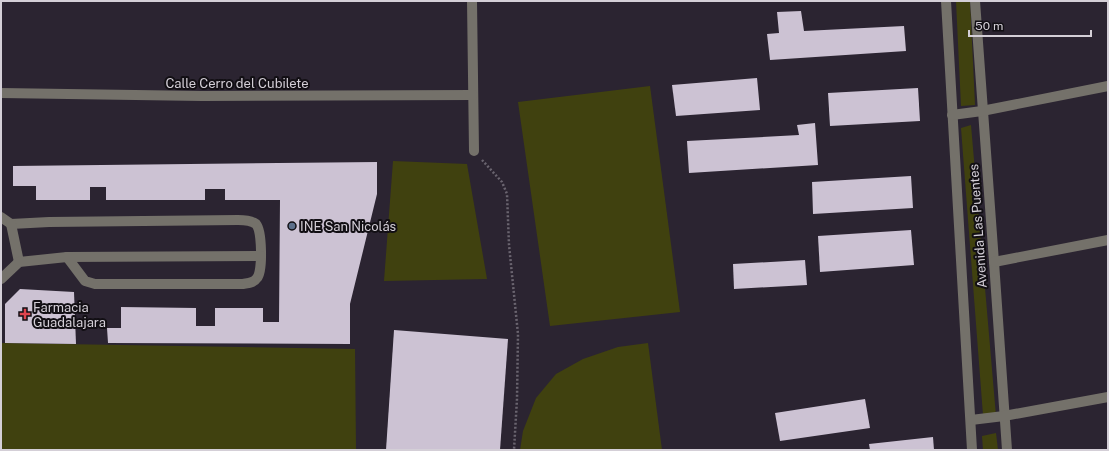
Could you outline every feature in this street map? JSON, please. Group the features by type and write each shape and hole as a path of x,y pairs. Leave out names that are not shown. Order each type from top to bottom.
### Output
{"street":[{"path":"472,1 474,151"},
{"name":"Avenida Las Puentes","path":"946,1 972,450"},
{"name":"Avenida Las Puentes","path":"975,1 1007,450"},
{"path":"952,115 982,111 1108,86"},
{"name":"Calle Cerro del Cubilete","path":"1,93 202,96 473,95"},
{"path":"1,217 11,224 49,222 251,221 256,224 258,228 261,256 258,278 254,281 243,284 226,285 95,284 85,281 66,258"},
{"path":"11,224 19,262"},
{"path":"994,262 1108,240"},
{"path":"1,279 19,262 66,258 261,256"},
{"path":"971,420 1004,416 1108,397"}],"path":[{"path":"474,151 502,182 507,194 509,245 518,334 517,399 514,450"}],"shaded area":[{"path":"956,1 970,1 975,105 961,106"},
{"path":"650,86 680,312 550,326 518,102"},
{"path":"971,125 996,416 983,415 961,128"},
{"path":"393,161 467,164 487,279 384,281"},
{"path":"1,343 355,349 356,450 2,450"},
{"path":"648,343 662,450 520,450 523,431 536,398 556,374 583,359 618,347"},
{"path":"996,433 998,450 983,450 982,436"}],"building":[{"path":"801,11 804,31 904,26 906,51 770,60 767,34 779,33 777,12"},
{"path":"757,78 760,110 676,116 672,85"},
{"path":"918,88 920,121 830,126 828,93"},
{"path":"815,123 818,165 689,173 687,141 799,135 797,125"},
{"path":"377,162 377,194 350,304 350,344 108,343 107,328 121,328 121,307 196,308 196,326 215,326 215,308 263,308 263,322 279,322 280,200 225,200 225,189 205,189 205,200 106,200 106,187 90,187 90,200 36,200 36,186 13,186 13,166"},
{"path":"911,176 913,208 813,214 812,182"},
{"path":"911,230 914,265 820,272 818,236"},
{"path":"805,260 807,285 734,289 733,264"},
{"path":"20,289 74,292 76,344 5,343 5,304"},
{"path":"394,330 508,339 500,450 386,450"},
{"path":"865,399 870,428 780,441 775,413"},
{"path":"933,437 934,450 870,450 869,444"}],"place":[{"name":"INE San Nicolás","path":"292,226"},
{"name":"Farmacia Guadalajara","path":"25,314"}]}
